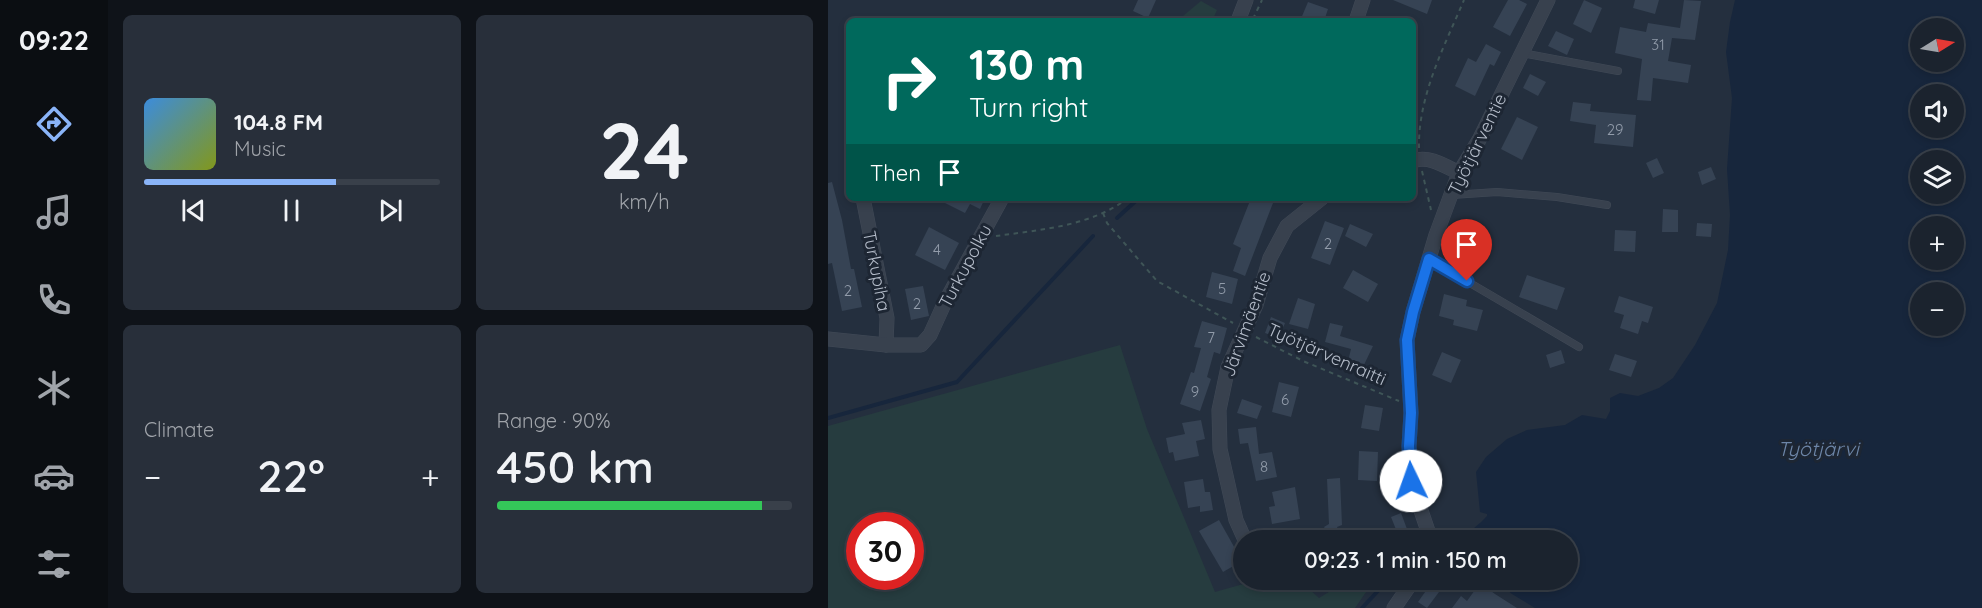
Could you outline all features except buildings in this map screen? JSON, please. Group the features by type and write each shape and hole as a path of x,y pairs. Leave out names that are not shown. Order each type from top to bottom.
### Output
{"street":[{"path":"1239,18 1246,0"},
{"path":"1357,18 1363,0"},
{"name":"Työtjärventie","path":"1428,530 1411,481 1409,446 1411,413 1407,340 1413,312 1459,173 1479,140 1548,0"},
{"path":"1416,160 1438,162 1459,173"},
{"name":"Turkupiha","path":"863,201 887,318 886,345"},
{"name":"Turkupolku","path":"886,345 921,345 930,335 945,302 1000,201"},
{"name":"Järvimäentie","path":"1240,530 1236,520 1220,449 1219,410 1228,367 1256,305 1270,258 1287,226 1318,201"},
{"path":"828,339 886,345"},
{"path":"1394,608 1406,590"}],"lane":[{"path":"1522,53 1618,71"},
{"path":"1451,195 1497,192 1557,197 1607,205"},
{"path":"1429,259 1579,347"}],"path":[{"path":"1254,18 1262,0"},
{"path":"1431,213 1416,160 1419,126 1423,106 1440,55 1464,0"},
{"path":"993,237 1040,229 1103,213 1123,201"},
{"name":"Työtjärvenraitti","path":"1103,213 1107,223 1157,281 1303,362 1406,404"}],"green space":[{"path":"1201,1 1217,10 1213,18 1181,18"},
{"path":"1120,345 1147,429 1215,592 1233,587 1233,590 1310,590 1319,598 1332,590 1367,590 1355,608 828,608 828,426"}],"water":[{"name":"Työtjärvi","path":"1735,0 1982,0 1982,608 1535,608 1507,590 1578,590 1578,530 1473,530 1487,516 1480,512 1476,472 1486,457 1507,439 1527,430 1565,425 1582,415 1606,419 1610,411 1610,398 1620,393 1638,396 1659,388 1673,378 1695,345 1717,303 1728,250 1730,215 1727,169 1732,98 1726,52"}],"waterway":[{"path":"1117,218 1136,201"},
{"path":"828,418 957,382 1093,236"},
{"path":"1362,608 1379,590"}],"route":[{"path":"1411,481 1409,446 1411,413 1407,340 1429,259 1467,281"}]}
